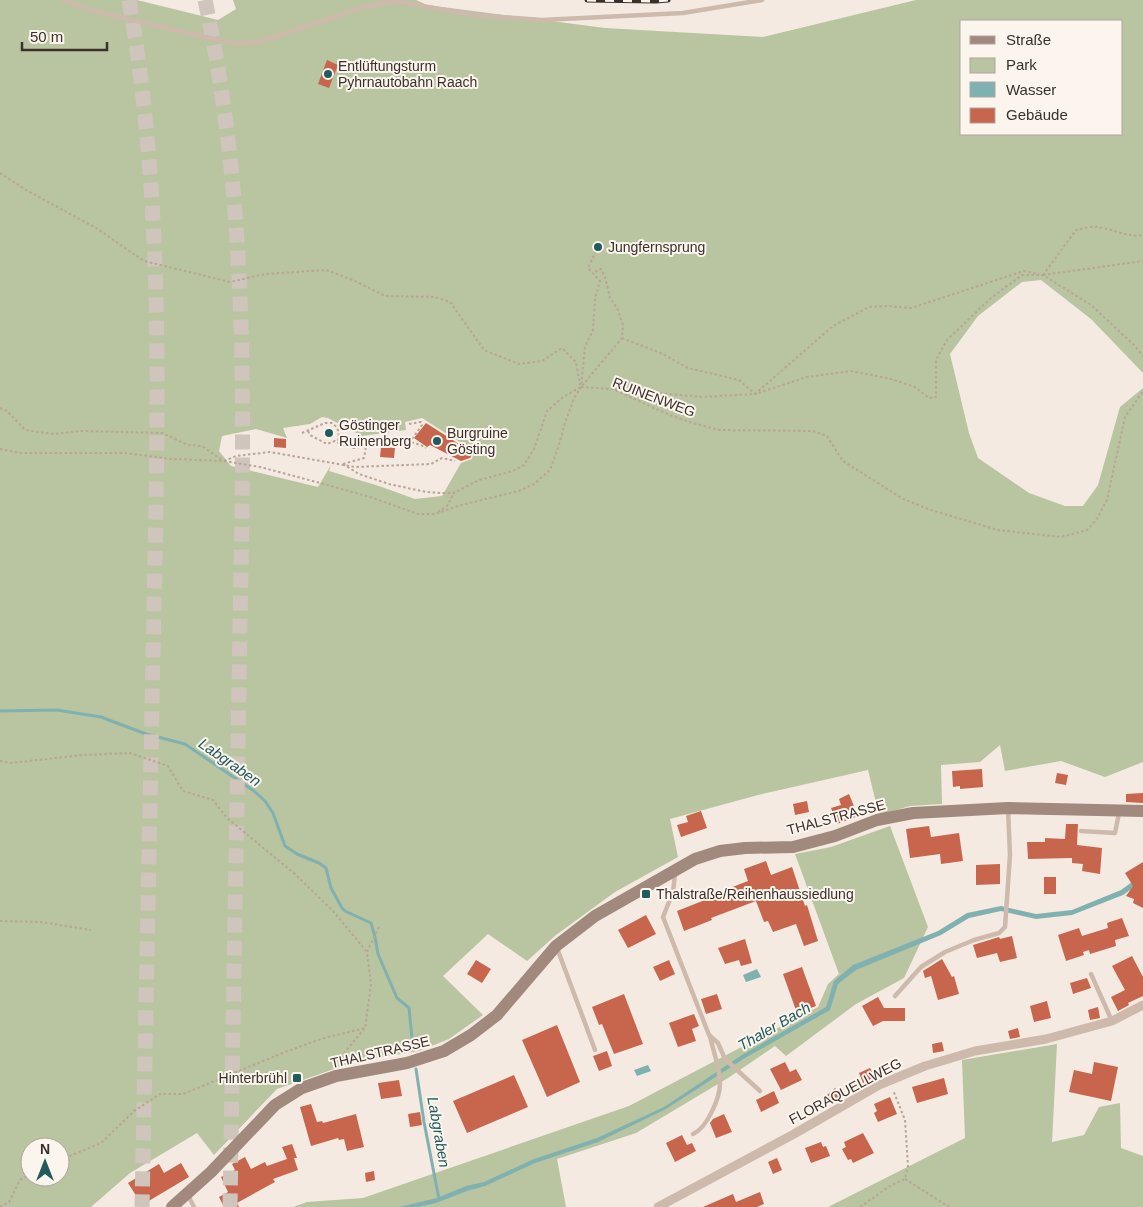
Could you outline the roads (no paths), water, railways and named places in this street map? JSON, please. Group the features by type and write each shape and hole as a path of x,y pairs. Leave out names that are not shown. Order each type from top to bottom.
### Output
{"main road":[{"name":"THALSTRASSE","path":"172,1207 211,1172 275,1105 302,1088 336,1076 407,1063 444,1051 471,1035 497,1015 556,946 595,916 695,859 720,851 745,848 793,847 835,836 878,820 913,813 1008,808 1143,811"}],"street":[{"name":"FLORAQUELLWEG","path":"658,1207 890,1081 925,1066 975,1051 1046,1039 1112,1020 1143,1005"}],"lane":[{"path":"64,0 94,11 231,43 251,43 269,39 384,3 400,2 474,15 542,20 682,13 762,0"},
{"path":"895,996 921,967 952,949 999,933 1006,927 1010,855 1008,808"},
{"path":"1081,831 1115,833 1120,809"},
{"path":"676,870 673,892 663,917 709,1035 720,1080 714,1108 696,1134 693,1134"},
{"path":"556,946 595,1050"},
{"path":"1091,974 1112,1020"},
{"path":"709,1035 718,1043 725,1059 760,1091"},
{"path":"713,1055 722,1052"},
{"path":"188,1194 194,1207"}],"water":[{"path":"1143,874 1143,881 1123,895 1072,915 1036,919 1001,911 969,918 941,935 856,970 838,984 830,1010 745,1058 666,1109 598,1142 535,1163 485,1186 436,1203 418,1207 399,1207 437,1198 466,1186 484,1182 534,1159 597,1138 664,1107 742,1055 826,1007 834,981 853,965 938,931 967,913 1001,906 1036,914 1072,910 1121,890"},
{"path":"757,969 761,977 746,982 743,975"},
{"path":"648,1065 651,1071 637,1076 634,1070"}],"waterway":[{"name":"Labgraben","path":"0,711 57,710 101,717 146,734 185,744 254,791 265,801 273,813 285,846 326,868 331,888 342,908 371,923 378,954 397,998 409,1008 413,1048"},
{"name":"Labgraben","path":"416,1069 439,1199"}],"tunnel":[{"path":"129,0 148,150 153,226 157,378 156,530 142,1207"},
{"path":"205,0 219,77 230,155 236,232 242,389 230,1207"}],"railway":[{"path":"587,0 668,0"}],"place":[{"name":"Entlüftungsturm Pyhrnautobahn Raach","path":"328,74"},
{"name":"Jungfernsprung","path":"598,247"},
{"name":"Göstinger Ruinenberg","path":"329,433"},
{"name":"Burgruine Gösting","path":"437,441"},
{"name":"Thalstraße/Reihenhaussiedlung","path":"646,894"},
{"name":"Hinterbrühl","path":"297,1078"}],"water label":[{"name":"Thaler Bach","path":"774,1026"}]}
